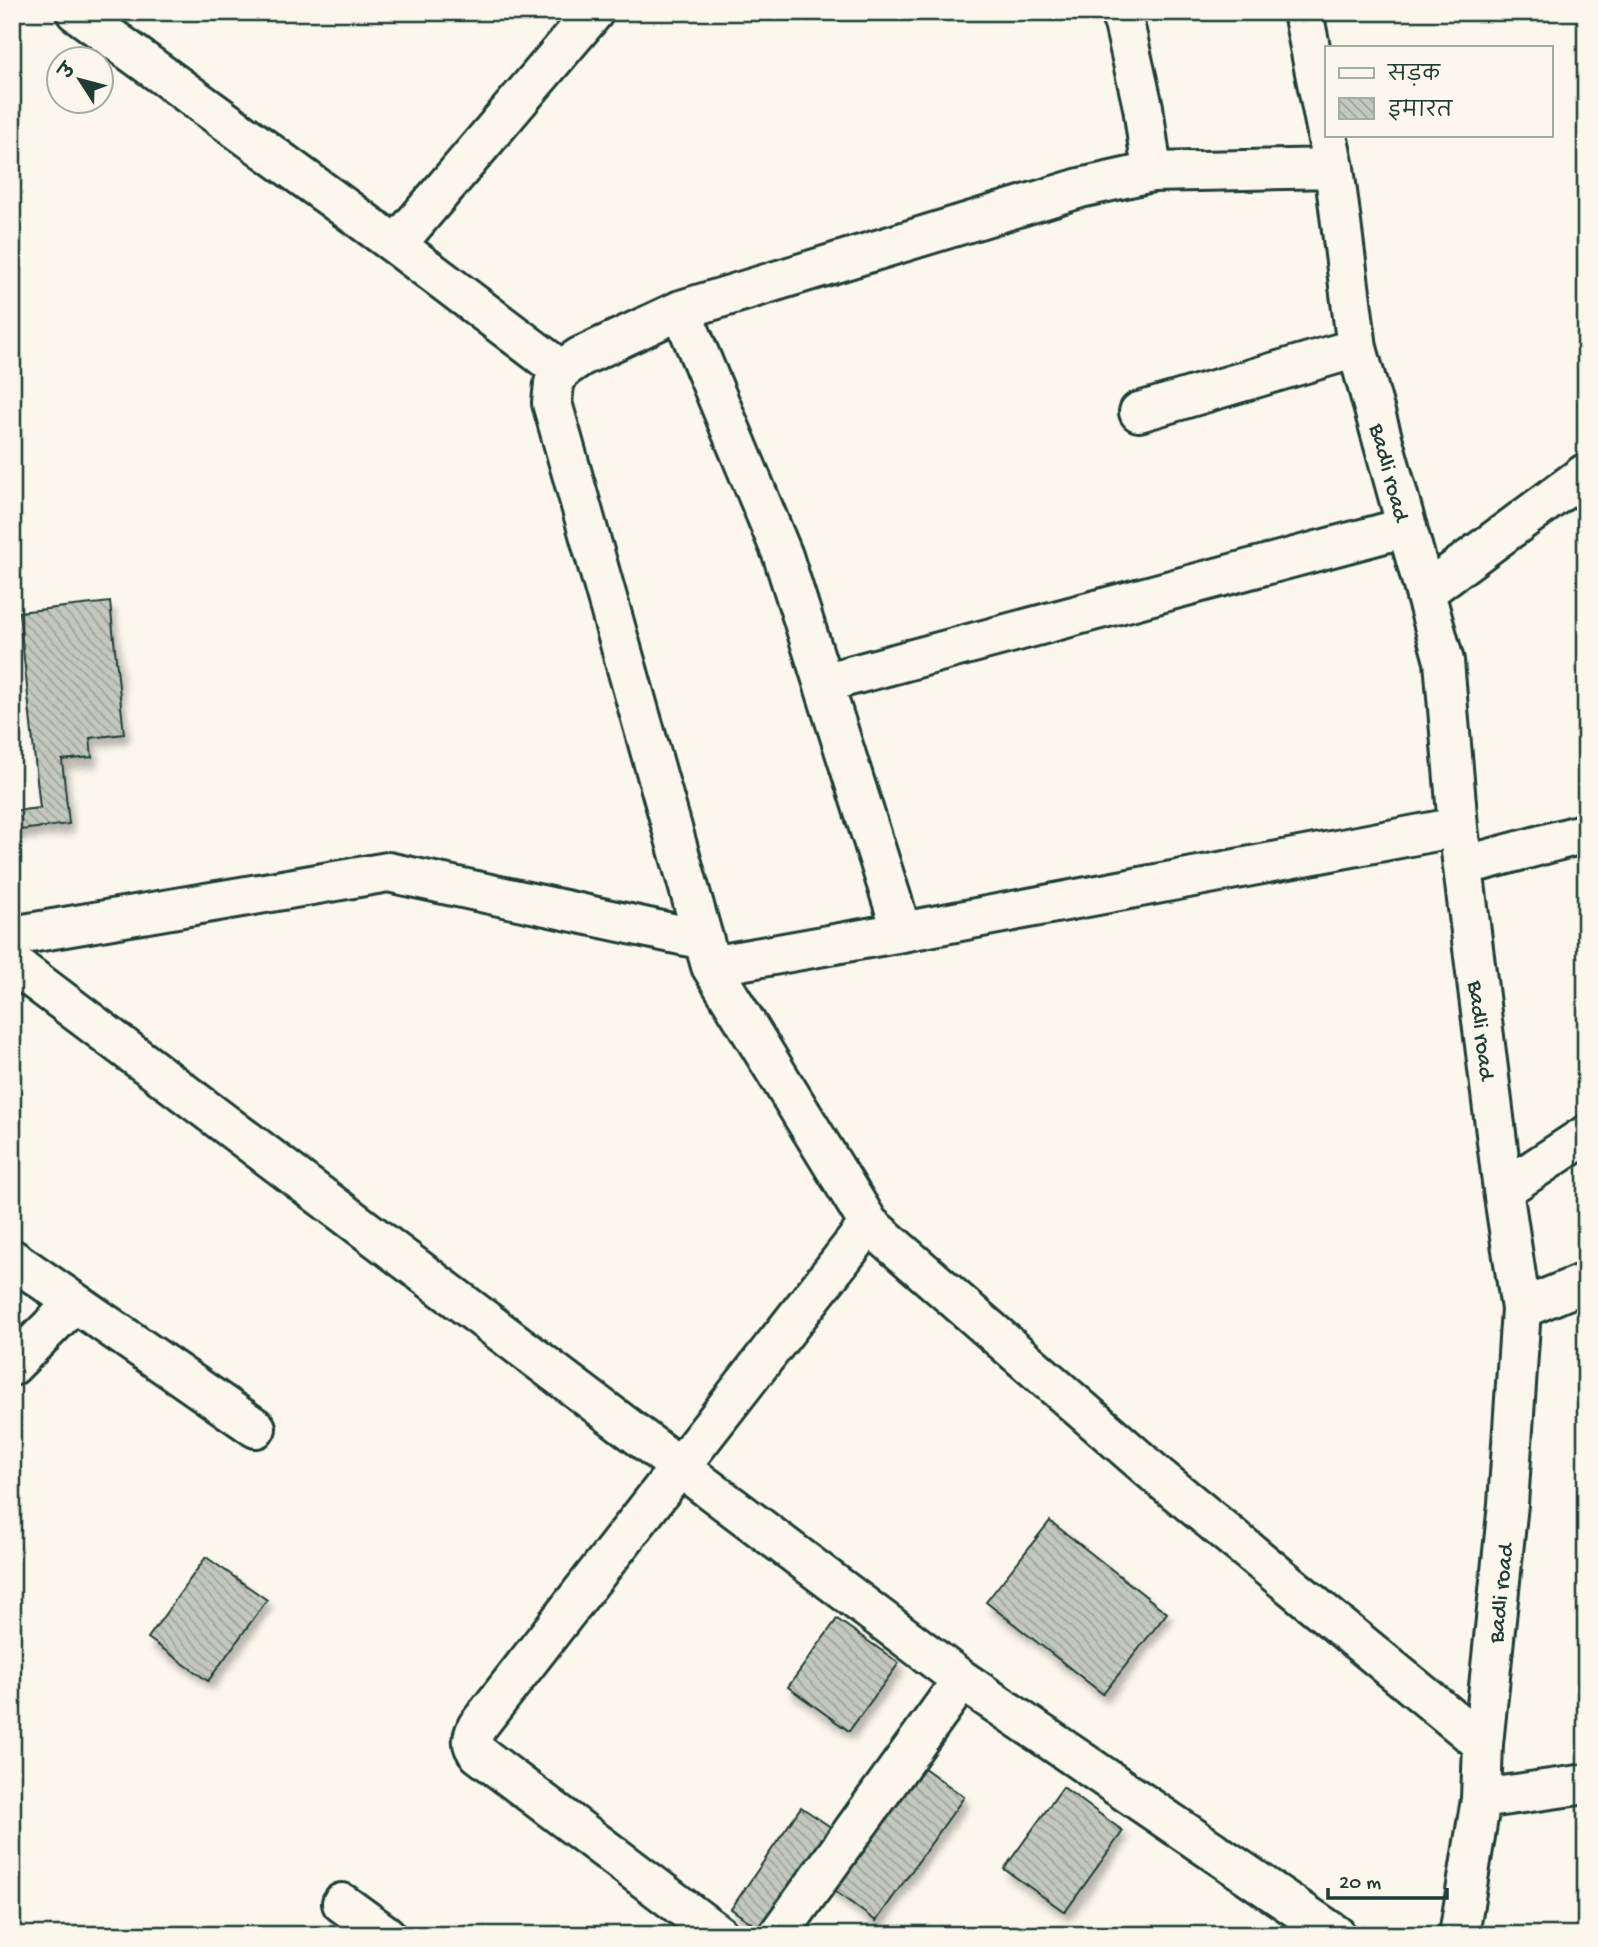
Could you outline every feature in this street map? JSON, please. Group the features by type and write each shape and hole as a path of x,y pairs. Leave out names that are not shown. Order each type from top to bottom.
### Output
{"street":[{"path":"76,12 561,370"},
{"path":"396,246 594,12"},
{"path":"1119,12 1124,23 1143,107 1152,172"},
{"name":"Badli road","path":"1303,12 1325,125"},
{"path":"1329,145 1152,172 1080,188 681,310 580,357 561,370 554,383 552,403 708,953 869,1224 1160,1478 1483,1744"},
{"name":"Badli road","path":"1329,145 1357,348 1444,661 1458,827 1503,1190 1521,1309 1508,1504 1483,1744 1481,1799 1459,1935"},
{"path":"681,310 783,556 902,932"},
{"path":"1139,412 1357,348"},
{"path":"1425,592 1586,473"},
{"path":"823,683 1406,527"},
{"path":"12,936 388,872 708,953 902,932 1458,827"},
{"path":"1463,866 1586,833"},
{"path":"12,963 962,1680 1336,1935"},
{"path":"1503,1190 1586,1135"},
{"path":"719,1935 473,1747 472,1738 477,1727 869,1224"},
{"path":"12,1259 256,1428"},
{"path":"1521,1309 1586,1282"},
{"path":"12,1366 74,1303"},
{"path":"778,1935 962,1680"},
{"path":"1481,1799 1586,1784"},
{"path":"342,1903 386,1935"}],"building":[{"path":"110,602 124,734 90,738 92,757 62,760 69,824 12,831 12,811 40,808 19,612"},
{"path":"1050,1521 1167,1613 1103,1694 986,1602"},
{"path":"206,1557 267,1600 208,1681 148,1638"},
{"path":"837,1619 899,1663 849,1731 788,1687"},
{"path":"916,1762 964,1797 876,1921 828,1886"},
{"path":"1063,1787 1123,1831 1065,1912 1004,1869"},
{"path":"801,1807 832,1828 762,1930 731,1909"}]}
